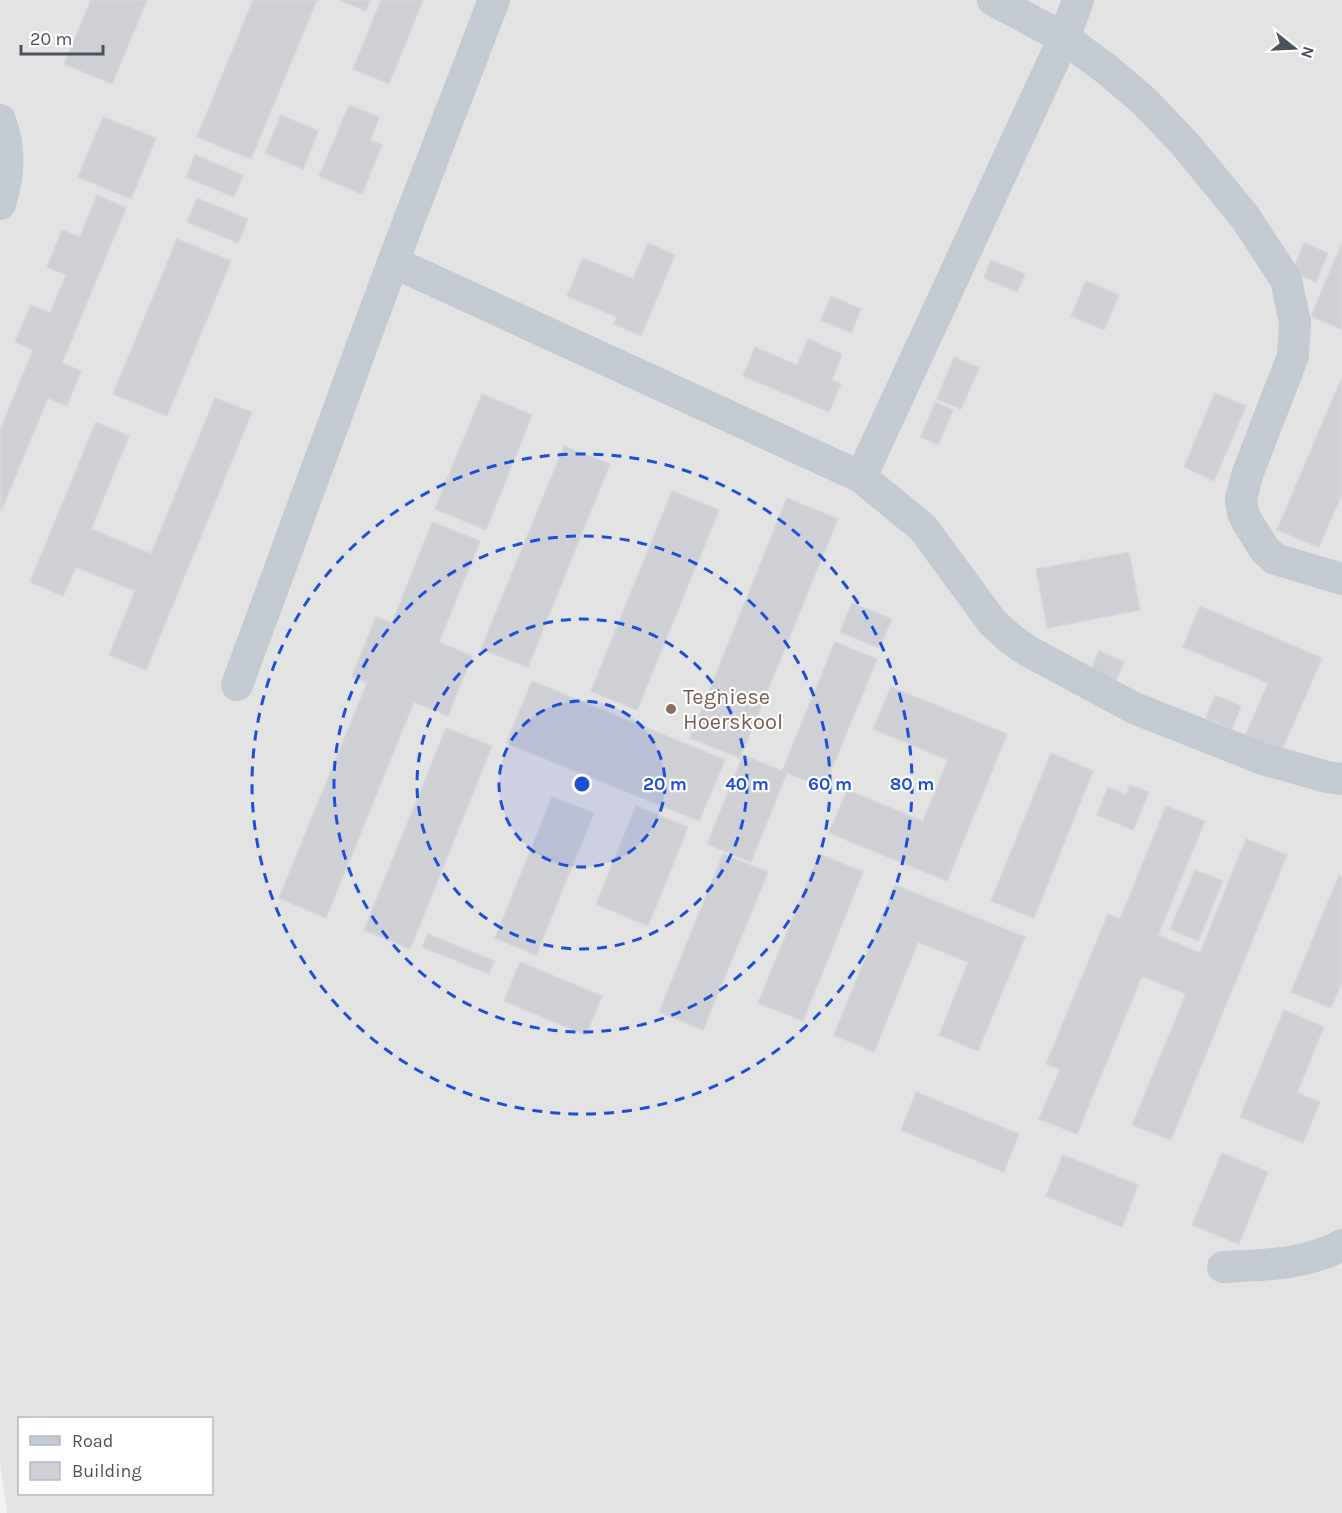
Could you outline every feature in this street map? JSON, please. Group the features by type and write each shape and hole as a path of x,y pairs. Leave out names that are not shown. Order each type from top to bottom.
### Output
{"lane":[{"path":"237,685 393,262 494,0"},
{"path":"993,0 1064,38 1143,99 1185,144 1245,217 1286,280 1295,322 1293,356 1247,475 1241,499 1243,513 1261,544 1275,559 1342,579"},
{"path":"861,477 1064,38 1078,0"},
{"path":"0,120 7,147 9,168 7,184 0,204"},
{"path":"393,262 861,477 923,528 993,623 1028,651 1134,708 1263,759 1342,779"},
{"path":"1223,1267 1306,1260 1342,1245"}],"shaded area":[{"name":"Tegniese Hoerskool","path":"0,0 1342,0 1342,1513 7,1513 0,1461"}],"building":[{"path":"91,0 147,0 112,84 64,64"},
{"path":"253,0 317,0 251,159 197,137"},
{"path":"340,0 370,0 366,11"},
{"path":"381,0 423,0 389,84 353,69"},
{"path":"349,105 379,117 370,141 382,145 362,194 319,176"},
{"path":"281,115 318,131 303,169 265,153"},
{"path":"103,117 156,138 131,199 78,177"},
{"path":"195,155 243,175 234,197 186,177"},
{"path":"97,195 126,208 62,363 81,371 67,406 48,398 1,511 0,430 33,350 15,342 31,305 50,313 66,275 47,267 62,230 80,237"},
{"path":"197,198 248,219 238,243 187,222"},
{"path":"177,239 231,261 167,416 113,394"},
{"path":"648,243 675,255 641,336 614,324 617,317 567,296 583,258 633,279"},
{"path":"1304,243 1328,253 1316,282 1292,272"},
{"path":"1342,243 1342,327 1341,329 1311,316"},
{"path":"991,260 1025,274 1017,292 984,278"},
{"path":"1086,281 1119,295 1104,330 1071,316"},
{"path":"831,296 861,309 851,333 821,320"},
{"path":"808,339 842,354 832,380 841,384 829,412 743,376 755,347 797,365"},
{"path":"954,357 979,368 961,409 937,399"},
{"path":"1342,377 1342,493 1319,547 1277,530"},
{"path":"1215,393 1246,406 1214,481 1184,467"},
{"path":"482,394 532,415 486,530 435,509"},
{"path":"215,398 252,412 146,670 109,655 135,591 76,567 63,596 30,582 96,422 129,436 91,529 151,554"},
{"path":"935,402 953,410 938,445 921,437"},
{"path":"564,446 610,464 528,667 481,649"},
{"path":"672,491 719,510 637,710 591,691"},
{"path":"787,498 838,519 740,758 690,738"},
{"path":"432,522 480,541 439,642 472,656 448,716 414,702 326,918 279,898 367,683 352,676 376,617 392,623"},
{"path":"1129,552 1140,610 1047,628 1036,569"},
{"path":"852,603 892,619 879,648 840,632"},
{"path":"1200,606 1322,658 1279,757 1243,741 1268,683 1183,647"},
{"path":"835,642 877,659 824,788 782,771"},
{"path":"1099,651 1124,662 1113,687 1088,676"},
{"path":"532,681 725,760 699,821 506,743"},
{"path":"891,687 1007,734 947,881 829,833 847,790 923,821 948,760 873,729"},
{"path":"1215,695 1241,706 1232,729 1206,718"},
{"path":"446,728 492,746 410,949 364,930"},
{"path":"1051,753 1093,771 1034,918 991,901"},
{"path":"743,755 787,773 751,862 707,844"},
{"path":"1130,785 1149,792 1133,830 1097,815 1108,787 1126,795"},
{"path":"552,797 594,813 536,955 495,938"},
{"path":"636,806 688,827 648,926 596,904"},
{"path":"1166,806 1205,821 1158,935 1200,953 1246,839 1287,855 1171,1140 1132,1125 1186,994 1142,976 1077,1134 1039,1119 1060,1069 1046,1064 1108,914 1120,919"},
{"path":"723,854 768,872 703,1030 659,1012"},
{"path":"819,854 863,872 803,1021 758,1003"},
{"path":"1195,870 1223,881 1198,941 1170,929"},
{"path":"1339,875 1342,877 1342,981 1331,1008 1291,992"},
{"path":"895,885 1025,937 978,1051 939,1035 968,962 918,942 874,1052 834,1035"},
{"path":"428,934 494,961 489,974 422,947"},
{"path":"520,962 602,996 586,1035 504,1001"},
{"path":"1284,1010 1324,1027 1297,1093 1320,1102 1303,1143 1240,1117"},
{"path":"916,1092 1019,1134 1004,1172 901,1130"},
{"path":"1222,1153 1268,1172 1239,1244 1192,1225"},
{"path":"1063,1155 1138,1185 1122,1227 1046,1196"}],"place":[{"name":"Tegniese Hoerskool","path":"671,709"}]}
